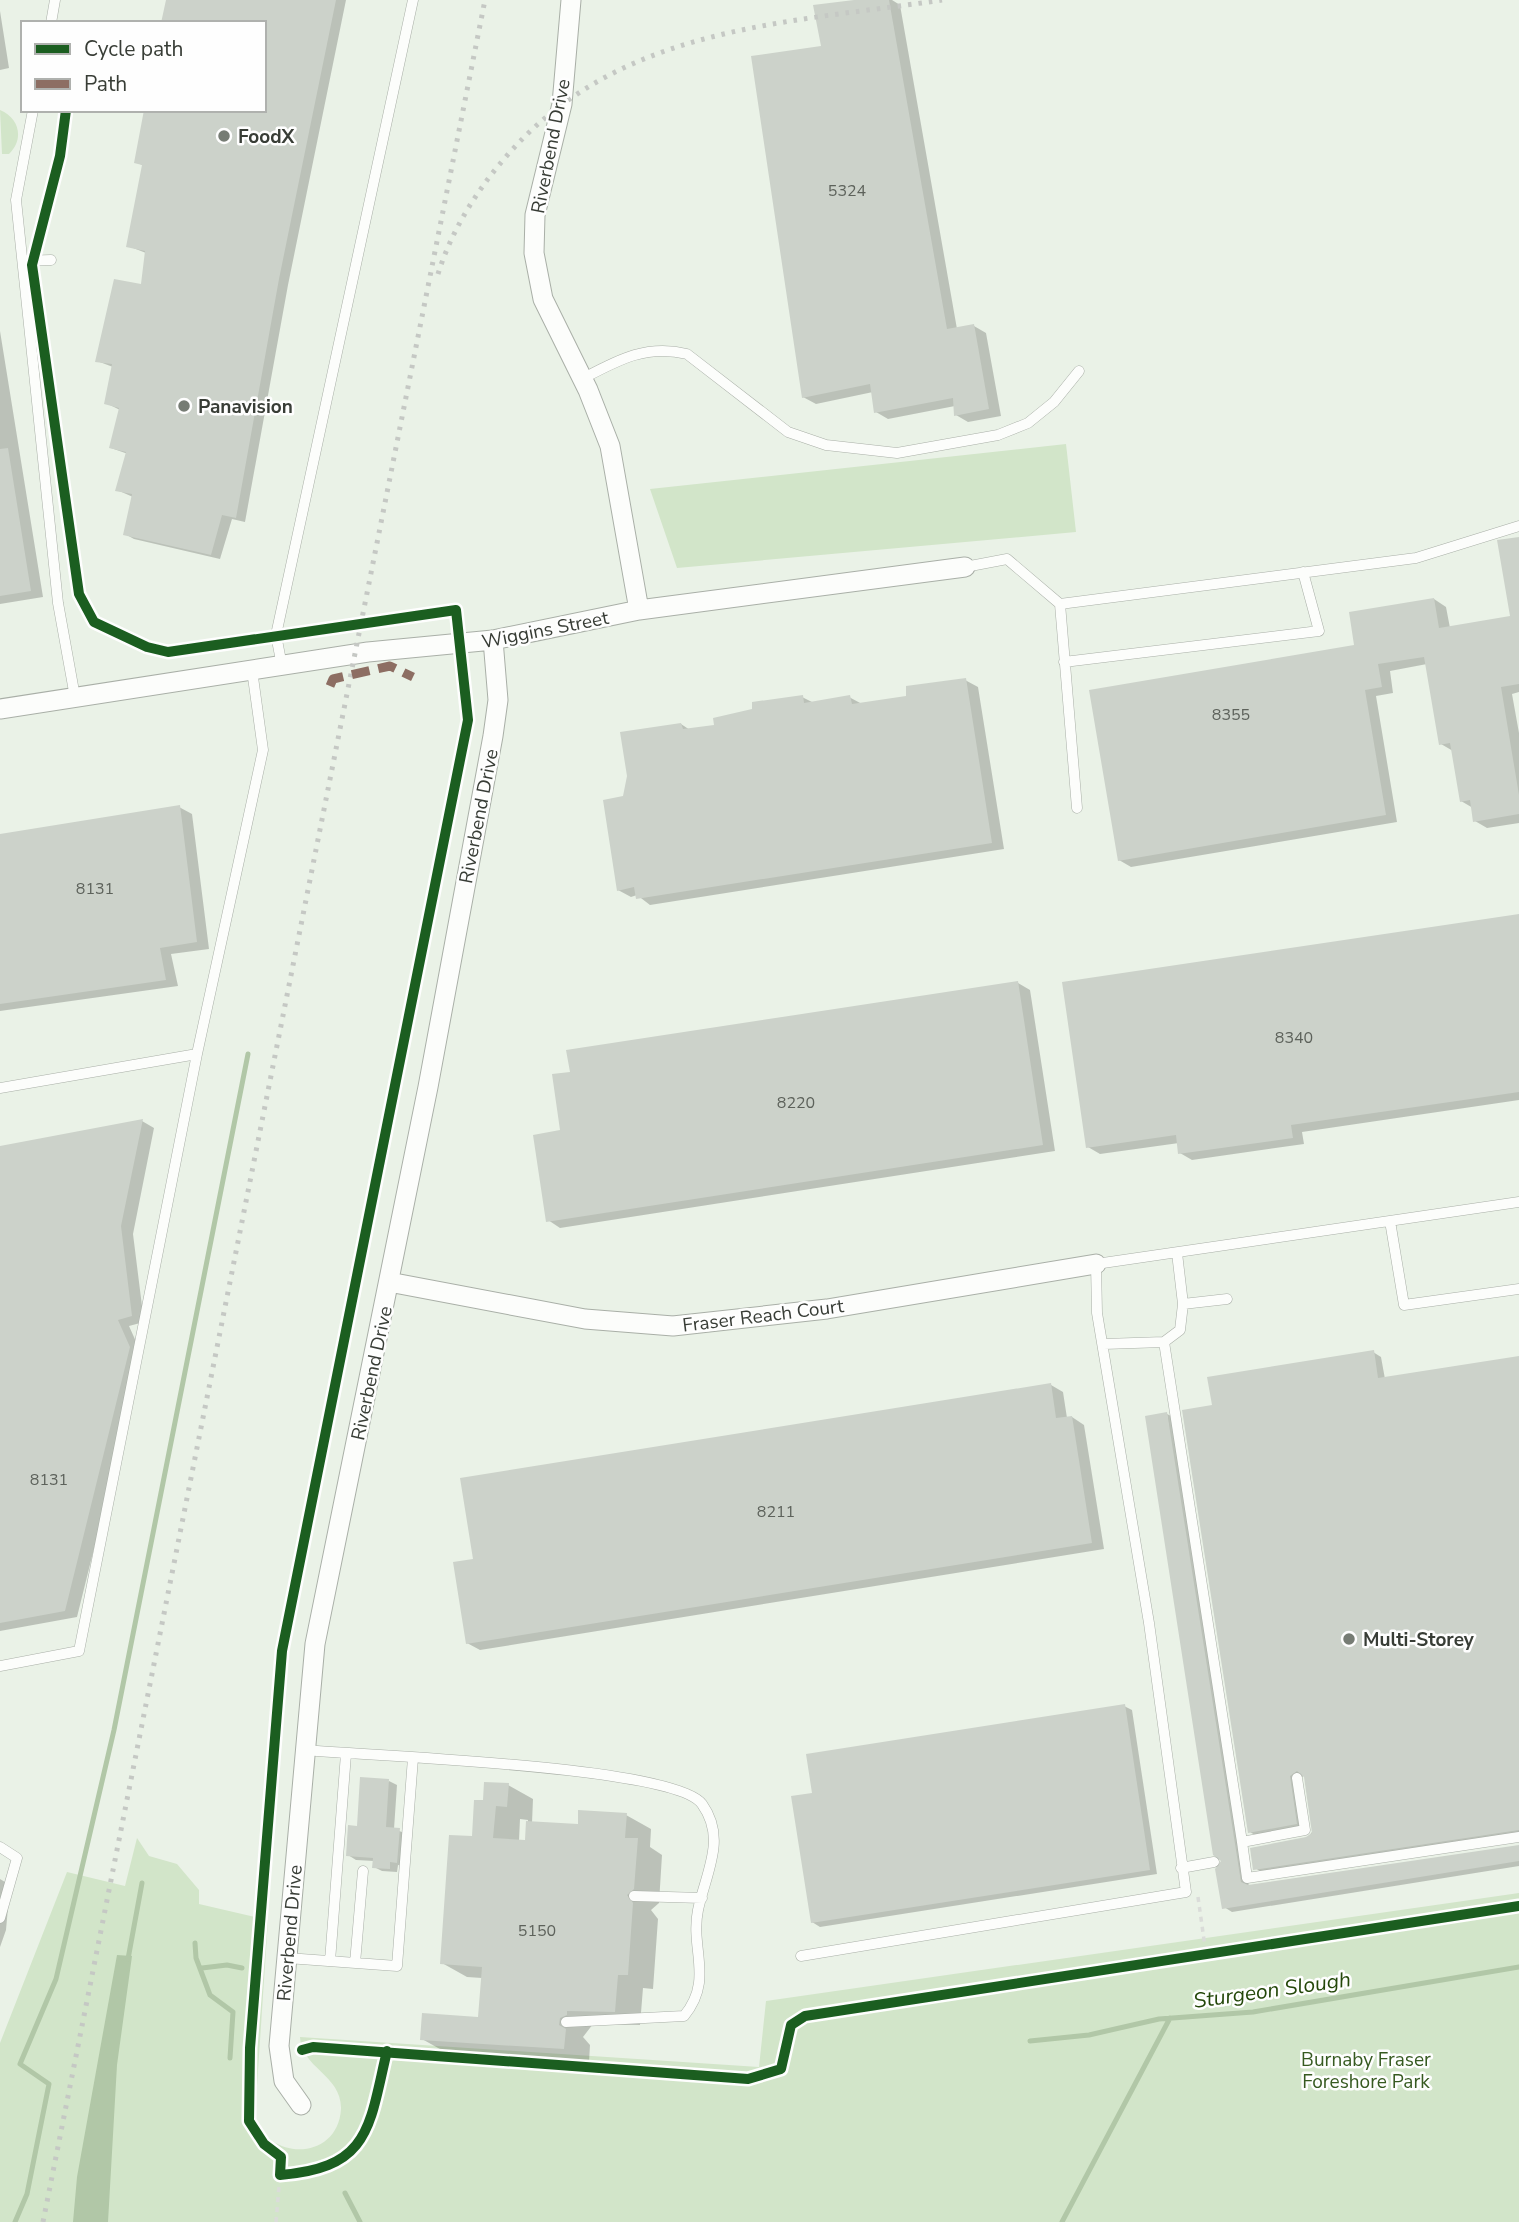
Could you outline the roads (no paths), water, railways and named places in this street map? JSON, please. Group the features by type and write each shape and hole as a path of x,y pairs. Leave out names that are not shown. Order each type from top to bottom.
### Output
{"street":[{"name":"Riverbend Drive","path":"571,0 562,104 535,215 534,253 543,299 582,379 610,446 639,610"},
{"name":"Wiggins Street","path":"0,709 368,652 493,640 639,610 965,567"},
{"name":"Riverbend Drive","path":"301,2105 284,2081 279,2046 315,1644 493,736 498,700 493,640"},
{"name":"Fraser Reach Court","path":"388,1282 586,1319 673,1326 827,1309 1096,1264"}],"lane":[{"path":"51,21 55,0"},
{"path":"282,666 276,635 413,0"},
{"path":"33,112 16,200 58,603 75,697"},
{"path":"23,261 51,260"},
{"path":"582,379 631,354 670,350 687,354 788,432 826,445 897,453 998,435 1028,423 1054,402 1079,371"},
{"path":"1060,604 1416,558 1519,526"},
{"path":"965,567 1007,559 1060,604 1077,808"},
{"path":"1065,663 1319,631 1303,572"},
{"path":"0,1665 79,1651 197,1054 264,750 251,670"},
{"path":"0,1088 197,1054"},
{"path":"801,1956 1186,1892 1149,1623 1097,1313 1096,1264 1519,1202"},
{"path":"1390,1221 1404,1305 1519,1289"},
{"path":"1104,1344 1164,1342 1180,1330 1183,1304 1177,1253"},
{"path":"1183,1304 1227,1299"},
{"path":"1164,1342 1247,1878 1519,1838"},
{"path":"306,1750 607,1776 671,1787 701,1801 714,1826 715,1851 698,1912 700,1977 696,2001 684,2016 566,2022"},
{"path":"330,1961 346,1754"},
{"path":"287,1958 397,1966 413,1758"},
{"path":"1242,1842 1305,1830 1297,1778"},
{"path":"0,1847 17,1858 0,1918"},
{"path":"1181,1868 1214,1862"},
{"path":"355,1963 363,1871"},
{"path":"634,1896 702,1898"}],"waterway":[{"path":"15,2222 27,2194 49,2084 20,2064 56,1979 114,1730 248,1054"},
{"path":"128,1959 142,1883"},
{"path":"195,1943 196,1958 210,1995 233,2012 230,2058"},
{"path":"202,1968 227,1965 242,1968"},
{"name":"Sturgeon Slough","path":"1030,2041 1089,2035 1159,2019 1253,2012 1519,1967"},
{"path":"1062,2222 1170,2018"},
{"path":"345,2193 360,2222"}],"railway":[{"path":"43,2222 485,0"},
{"path":"438,274 465,214 504,159 549,115 598,81 650,57 705,39 822,16 942,0"}],"place":[{"name":"FoodX","path":"224,136"},
{"name":"Panavision","path":"184,406"},
{"name":"Multi-Storey","path":"1349,1639"}],"park label":[{"name":"Burnaby Fraser Foreshore Park","path":"1366,2070"}]}
